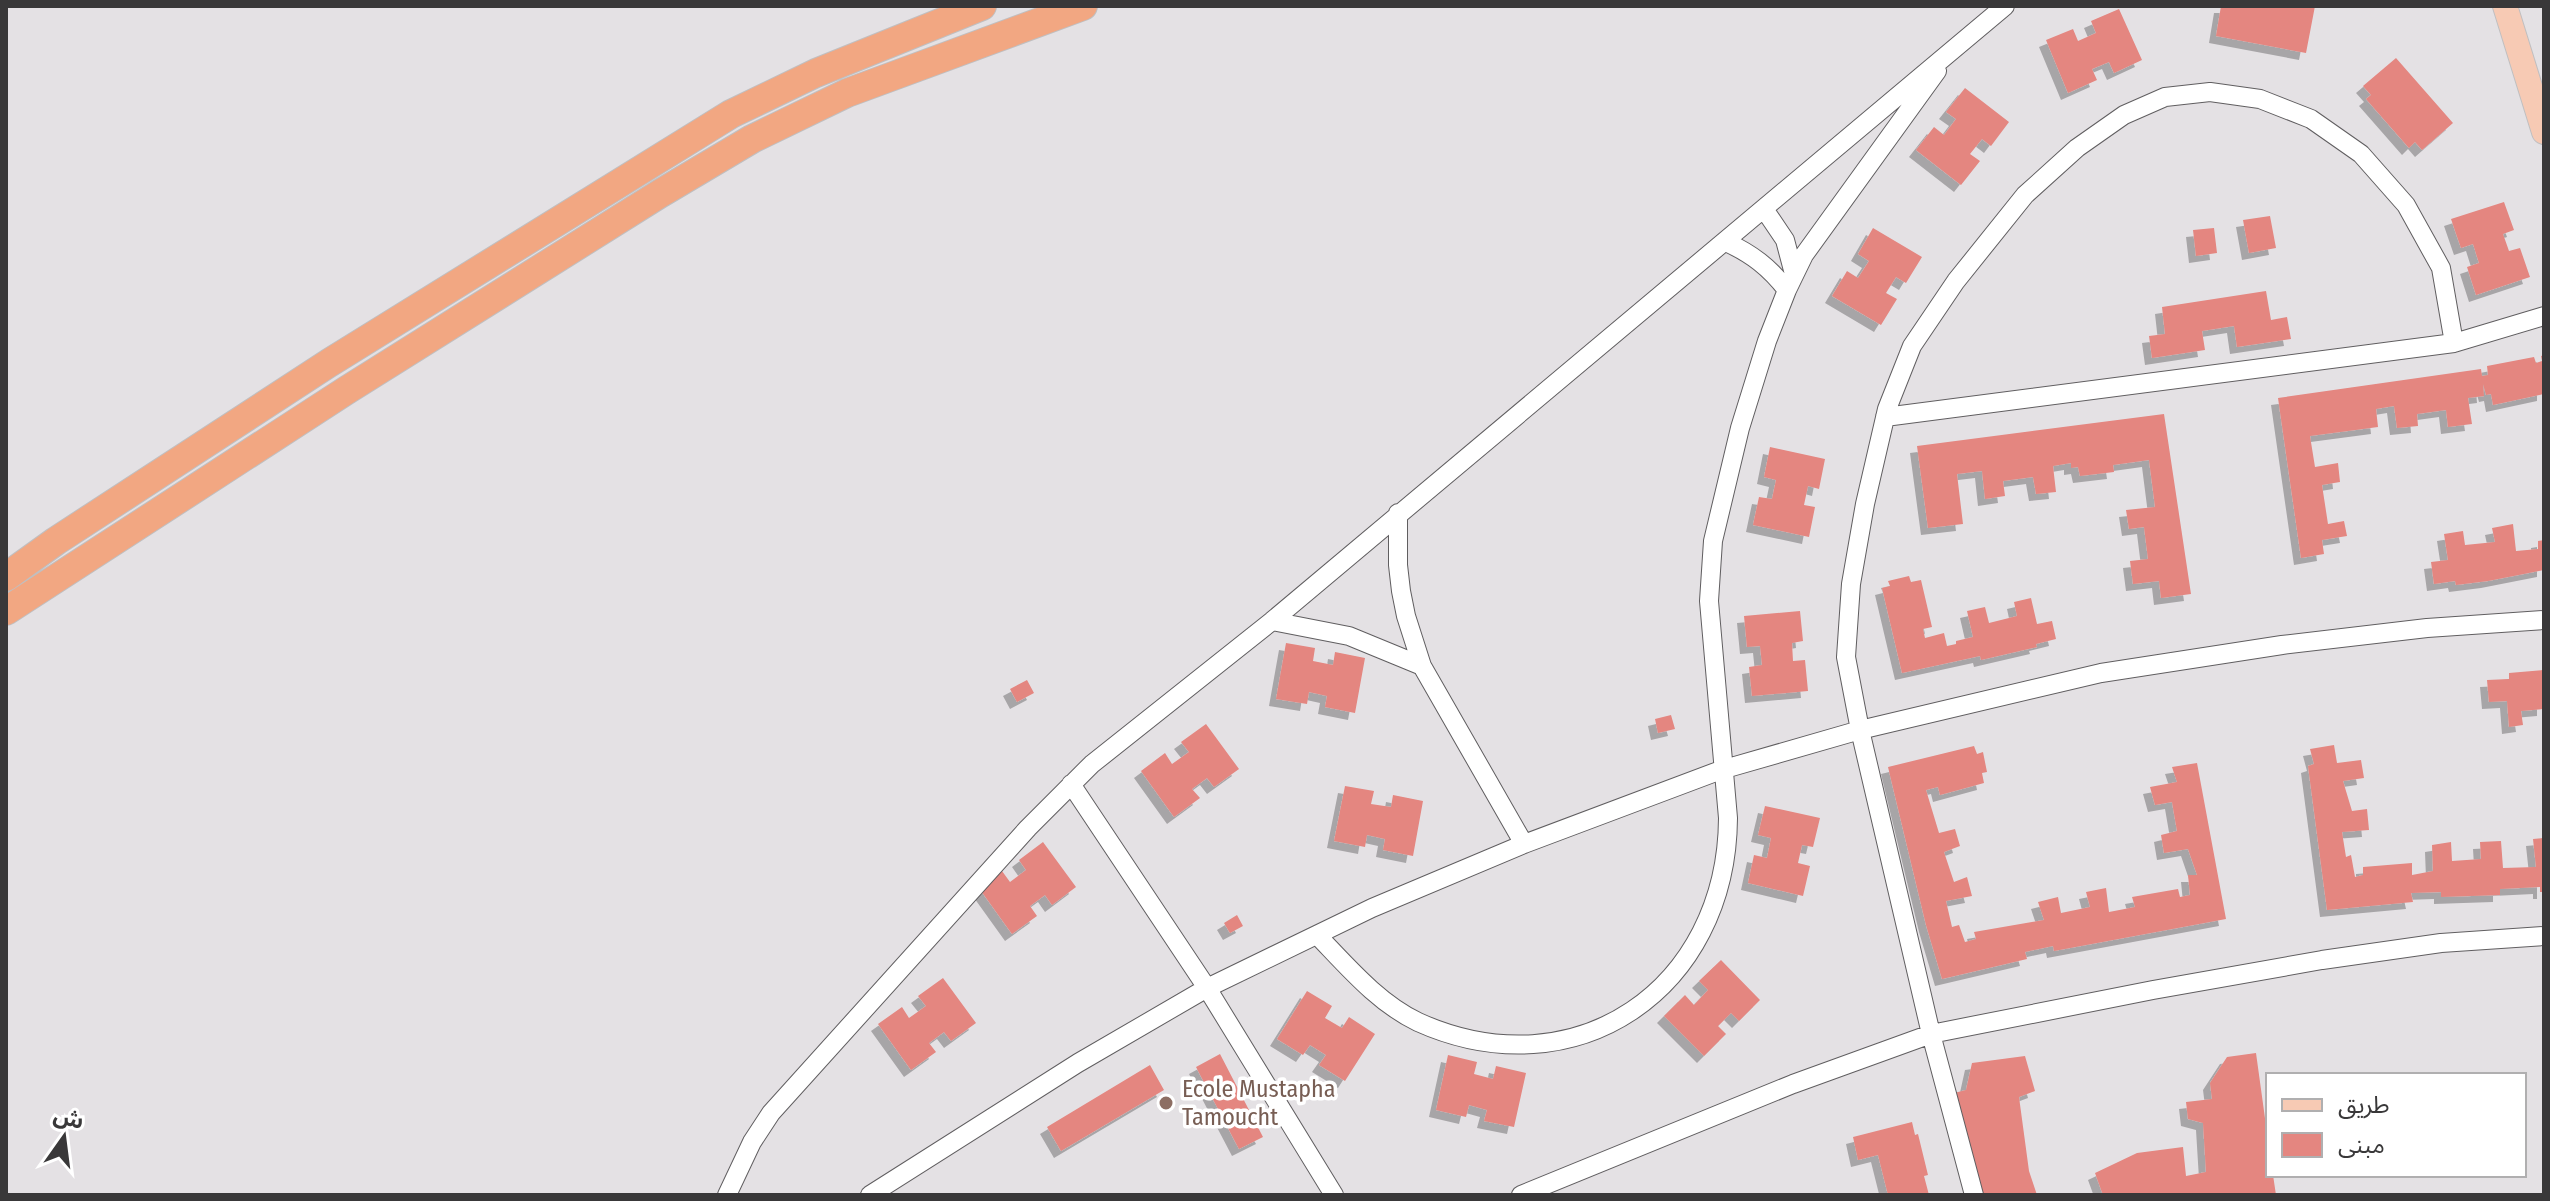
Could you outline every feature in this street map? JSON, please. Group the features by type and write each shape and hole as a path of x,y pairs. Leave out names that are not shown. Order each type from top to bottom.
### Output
{"highway":[{"path":"6,577 329,363 731,114 816,73 982,6"},
{"path":"6,611 360,382 752,139 847,93 1083,6"}],"main road":[{"path":"2505,6 2544,132"}],"street":[{"path":"727,1195 752,1142 771,1113 1071,784 1126,735 1272,621 2005,6"},
{"path":"1317,935 1380,997 1414,1020 1453,1036 1494,1043 1535,1043 1570,1038 1612,1024 1645,1002 1676,974 1699,938 1718,895 1727,845 1728,818 1721,770 1709,601 1713,541 1740,428 1791,282 1816,236 1957,44"},
{"path":"1974,1195 1931,1034 1846,657 1850,599 1865,504 1885,417 1912,346 1956,281 2025,195 2077,148 2124,115 2165,97 2210,92 2260,99 2311,119 2361,154 2406,205 2441,268 2454,343"},
{"path":"1764,209 1785,240 1791,282"},
{"path":"1726,242 1759,259 1791,282"},
{"path":"1885,417 2454,343 2544,316"},
{"path":"1398,513 1397,552 1401,591 1422,666 1524,844"},
{"path":"870,1195 1016,1102 1207,988 1372,908 1524,844 1721,770 1860,730 2101,673 2282,645 2427,628 2544,620"},
{"path":"1272,621 1349,636 1422,666"},
{"path":"1071,784 1207,988 1334,1195"},
{"path":"1521,1195 1793,1084 1931,1034 2322,960 2441,943 2544,936"}],"building":[{"path":"2221,6 2315,6 2306,53 2216,36"},
{"path":"2119,9 2142,60 2114,73 2109,62 2092,69 2097,80 2068,93 2046,40 2073,29 2078,41 2096,33 2091,21"},
{"path":"2396,58 2453,123 2422,150 2415,142 2409,148 2366,99 2371,95 2363,86"},
{"path":"1965,88 2009,122 1991,146 1982,139 1970,154 1980,161 1961,185 1916,150 1934,127 1944,135 1956,119 1946,112"},
{"path":"2504,202 2514,230 2503,234 2509,251 2520,248 2530,277 2476,295 2467,267 2479,263 2473,244 2461,248 2451,219"},
{"path":"2270,216 2276,248 2249,253 2243,220"},
{"path":"1873,228 1922,257 1906,283 1896,277 1886,293 1897,299 1881,325 1832,296 1847,271 1858,278 1869,261 1858,254"},
{"path":"2214,228 2217,253 2196,256 2193,230"},
{"path":"2266,291 2271,320 2287,317 2291,339 2237,347 2234,326 2202,331 2205,350 2152,358 2149,336 2165,334 2162,307"},
{"path":"2544,355 2544,394 2493,405 2491,394 2486,395 2483,384 2484,396 2468,398 2472,424 2448,427 2446,410 2417,414 2418,426 2397,428 2394,406 2376,409 2378,427 2310,436 2315,467 2338,463 2340,482 2322,485 2328,524 2344,521 2347,536 2322,540 2324,554 2301,558 2278,398 2481,369 2482,376 2488,375 2487,366 2534,357 2536,363 2542,361 2541,356"},
{"path":"2164,414 2191,594 2161,598 2159,581 2133,584 2130,561 2148,559 2144,527 2129,529 2126,510 2155,507 2149,460 2113,465 2114,472 2080,476 2078,467 2071,468 2071,463 2053,466 2056,492 2036,494 2033,477 2003,481 2005,496 1985,499 1982,471 1957,474 1963,524 1928,528 1917,446"},
{"path":"1770,447 1825,459 1819,489 1808,486 1804,505 1815,507 1809,537 1753,525 1759,497 1772,499 1776,480 1764,477"},
{"path":"2513,524 2516,551 2538,549 2538,541 2544,540 2544,570 2488,581 2434,584 2431,562 2448,560 2444,534 2463,531 2465,545 2495,542 2492,528"},
{"path":"1909,576 1911,582 1921,580 1932,627 1923,629 1925,638 1944,633 1947,646 1956,644 1956,641 1973,637 1967,611 1985,607 1989,623 2017,616 2014,602 2031,598 2037,624 2052,621 2056,639 2036,644 2037,647 1981,660 1980,656 1902,673 1882,588 1890,586 1888,581"},
{"path":"1800,611 1803,641 1792,643 1793,661 1805,660 1808,691 1752,696 1749,667 1762,665 1760,646 1747,647 1744,616"},
{"path":"1286,643 1315,648 1313,661 1333,665 1335,652 1365,658 1355,713 1325,707 1327,696 1309,692 1307,704 1276,699"},
{"path":"2544,670 2544,709 2521,711 2523,725 2509,727 2507,701 2489,702 2487,680 2509,679 2509,673"},
{"path":"1027,680 1034,693 1017,702 1010,689"},
{"path":"1671,715 1675,729 1658,733 1655,719"},
{"path":"1206,724 1239,769 1214,787 1207,778 1192,789 1200,798 1174,817 1141,771 1165,753 1172,764 1189,752 1181,742"},
{"path":"2334,745 2337,763 2361,760 2364,778 2343,781 2352,811 2367,809 2369,830 2342,832 2346,857 2351,855 2355,877 2363,875 2363,867 2412,863 2412,875 2433,871 2432,845 2451,842 2452,861 2481,859 2480,842 2501,841 2503,868 2536,867 2533,839 2544,838 2544,892 2540,892 2540,887 2500,889 2500,895 2441,897 2441,892 2411,893 2413,902 2327,910 2308,766 2314,764 2310,749"},
{"path":"1974,746 1977,754 1983,752 1987,772 1982,773 1984,783 1940,795 1938,787 1926,790 1939,833 1955,829 1960,846 1944,852 1954,882 1967,877 1972,896 1946,901 1952,927 1959,925 1965,942 1976,939 1974,932 2044,920 2038,902 2058,897 2061,913 2090,907 2086,892 2106,888 2109,912 2135,907 2132,897 2178,889 2180,897 2190,895 2188,875 2197,875 2188,849 2164,853 2161,835 2177,831 2172,802 2155,805 2150,787 2177,782 2172,767 2197,763 2226,919 2054,951 2053,946 2025,952 2027,959 1942,979 1888,767"},
{"path":"1345,786 1374,791 1371,804 1391,807 1393,795 1423,801 1413,856 1383,850 1385,839 1367,835 1365,847 1334,841"},
{"path":"1765,806 1820,818 1813,847 1802,845 1798,863 1810,866 1803,896 1748,883 1754,855 1767,858 1771,838 1758,835"},
{"path":"1043,842 1076,887 1052,905 1045,895 1030,906 1037,916 1012,934 979,888 1002,871 1010,882 1026,870 1019,860"},
{"path":"1237,915 1243,926 1230,933 1224,923"},
{"path":"1721,960 1760,1000 1739,1021 1731,1013 1718,1026 1726,1034 1704,1056 1664,1016 1685,995 1694,1005 1708,990 1699,981"},
{"path":"943,978 976,1023 951,1041 944,1032 929,1043 936,1052 911,1070 878,1024 902,1007 909,1018 926,1006 918,996"},
{"path":"1307,991 1332,1006 1325,1018 1342,1028 1349,1017 1375,1034 1345,1081 1319,1065 1326,1055 1310,1045 1303,1055 1277,1039"},
{"path":"2256,1053 2266,1126 2266,1177 2273,1177 2276,1195 2103,1195 2095,1173 2137,1153 2183,1147 2186,1176 2206,1172 2203,1123 2188,1119 2186,1102 2212,1099 2210,1083 2227,1057"},
{"path":"1220,1054 1263,1137 1239,1149 1196,1067"},
{"path":"1448,1055 1477,1062 1474,1074 1493,1079 1496,1066 1526,1073 1514,1127 1484,1121 1487,1110 1469,1105 1466,1117 1436,1110"},
{"path":"2025,1056 2035,1091 2019,1097 2029,1171 2037,1195 1983,1195 1954,1093 1966,1090 1972,1063"},
{"path":"1150,1065 1164,1090 1061,1151 1047,1127"},
{"path":"1912,1122 1928,1175 1924,1176 1929,1195 1888,1195 1878,1155 1858,1160 1853,1137"}],"place":[{"name":"Ecole Mustapha Tamoucht","path":"1166,1103"}]}
